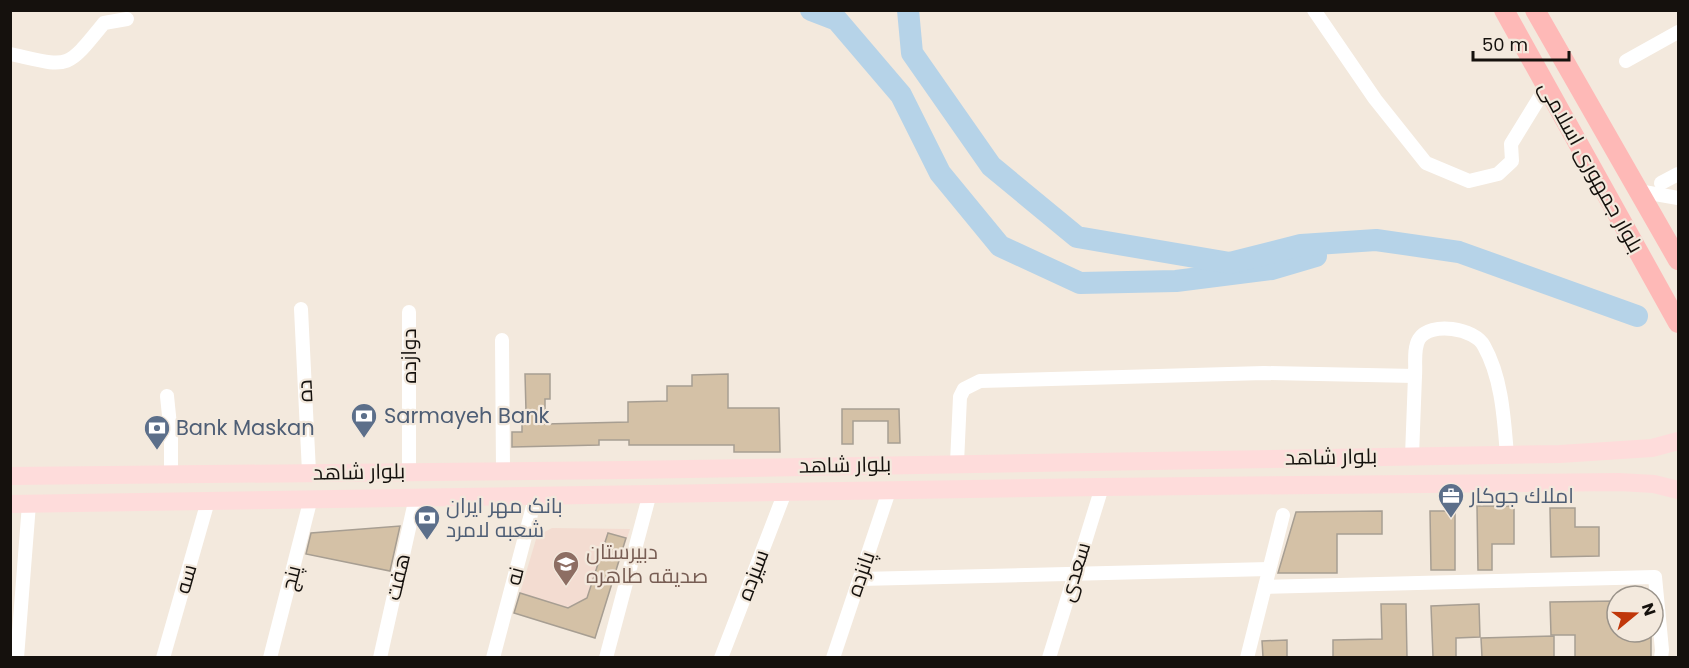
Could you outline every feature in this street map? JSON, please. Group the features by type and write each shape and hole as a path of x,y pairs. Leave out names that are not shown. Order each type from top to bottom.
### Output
{"main road":[{"name":"بلوار جمهوری اسلامی","path":"1504,10 1678,323"},
{"name":"بلوار جمهوری اسلامی","path":"1535,10 1678,260"},
{"name":"بلوار شاهد","path":"10,476 1560,454 1652,448 1678,441"},
{"path":"1560,454 1563,468 1560,482"},
{"path":"827,466 828,492"},
{"path":"372,472 373,498"},
{"name":"بلوار شاهد","path":"10,504 650,493 1560,482 1654,484 1678,490"}],"street":[{"path":"1314,10 1375,99 1426,163 1469,181 1498,174 1512,161 1511,144 1546,87"},
{"path":"10,54 56,64 70,61 79,54 104,23 127,19"},
{"path":"1626,61 1678,32"},
{"path":"1661,183 1678,174"},
{"path":"1638,191 1678,198"},
{"name":"ده","path":"302,309 309,472"},
{"name":"دوازده","path":"409,312 409,471"},
{"path":"1412,456 1418,340 1423,334 1455,328 1475,335 1484,345 1504,410 1508,455"},
{"path":"502,340 503,470"},
{"path":"957,463 960,398 964,389 980,381 1264,373 1415,376"},
{"path":"167,396 171,435 171,474"},
{"name":"سعدی","path":"1049,657 1102,487"},
{"name":"پانزده","path":"833,657 889,491"},
{"name":"سیزده","path":"721,657 785,492"},
{"path":"606,657 650,493"},
{"name":"نه","path":"493,657 536,495"},
{"name":"هفت","path":"380,657 416,497"},
{"name":"پنج","path":"270,657 311,498"},
{"name":"سه","path":"163,657 208,501"},
{"path":"17,657 29,504"},
{"path":"1247,657 1282,515"},
{"path":"860,579 1269,569"},
{"path":"1264,587 1655,577 1661,657"}],"shaded area":[{"name":"دبیرستان صدیقه طاهره","path":"552,528 630,529 595,638 514,613 537,536"}],"building":[{"path":"525,374 550,374 550,399 545,399 545,424 628,422 628,402 667,401 667,386 692,386 692,375 728,374 728,408 779,408 780,452 734,452 734,445 629,445 629,440 599,440 599,445 512,447 512,432 522,432 522,411 526,411"},
{"path":"842,409 899,409 900,443 888,443 888,421 853,421 853,444 842,444"},
{"path":"1477,506 1514,506 1514,544 1492,544 1492,570 1478,570"},
{"path":"1550,508 1575,508 1575,527 1599,527 1599,556 1551,557"},
{"path":"1382,511 1382,534 1337,534 1337,573 1278,573 1296,512"},
{"path":"1430,511 1455,511 1455,570 1431,570"},
{"path":"400,526 390,571 306,554 311,533"},
{"path":"608,533 626,538 595,638 514,613 520,593 568,608 587,598"},
{"path":"1605,601 1605,644 1651,644 1651,657 1575,657 1575,635 1551,635 1550,602"},
{"path":"1381,604 1406,604 1407,657 1333,657 1333,640 1382,639"},
{"path":"1479,604 1480,637 1456,638 1456,657 1433,657 1431,606"},
{"path":"1554,636 1554,657 1482,657 1481,638"},
{"path":"1287,640 1287,657 1263,657 1262,641"}],"waterway":[{"path":"811,10 837,20 901,95 940,173 1000,246 1080,283 1176,281 1272,269 1316,256"},
{"path":"908,10 912,53 991,166 1077,237 1230,263 1301,245 1376,240 1459,252 1637,316"}],"place":[{"name":"Sarmayeh Bank","path":"364,439"},
{"name":"Bank Maskan","path":"157,451"},
{"name":"املاك جوكار","path":"1451,519"},
{"name":"بانک مهر ایران شعبه لامرد","path":"427,541"},
{"name":"دبیرستان صدیقه طاهره","path":"566,587"}]}
